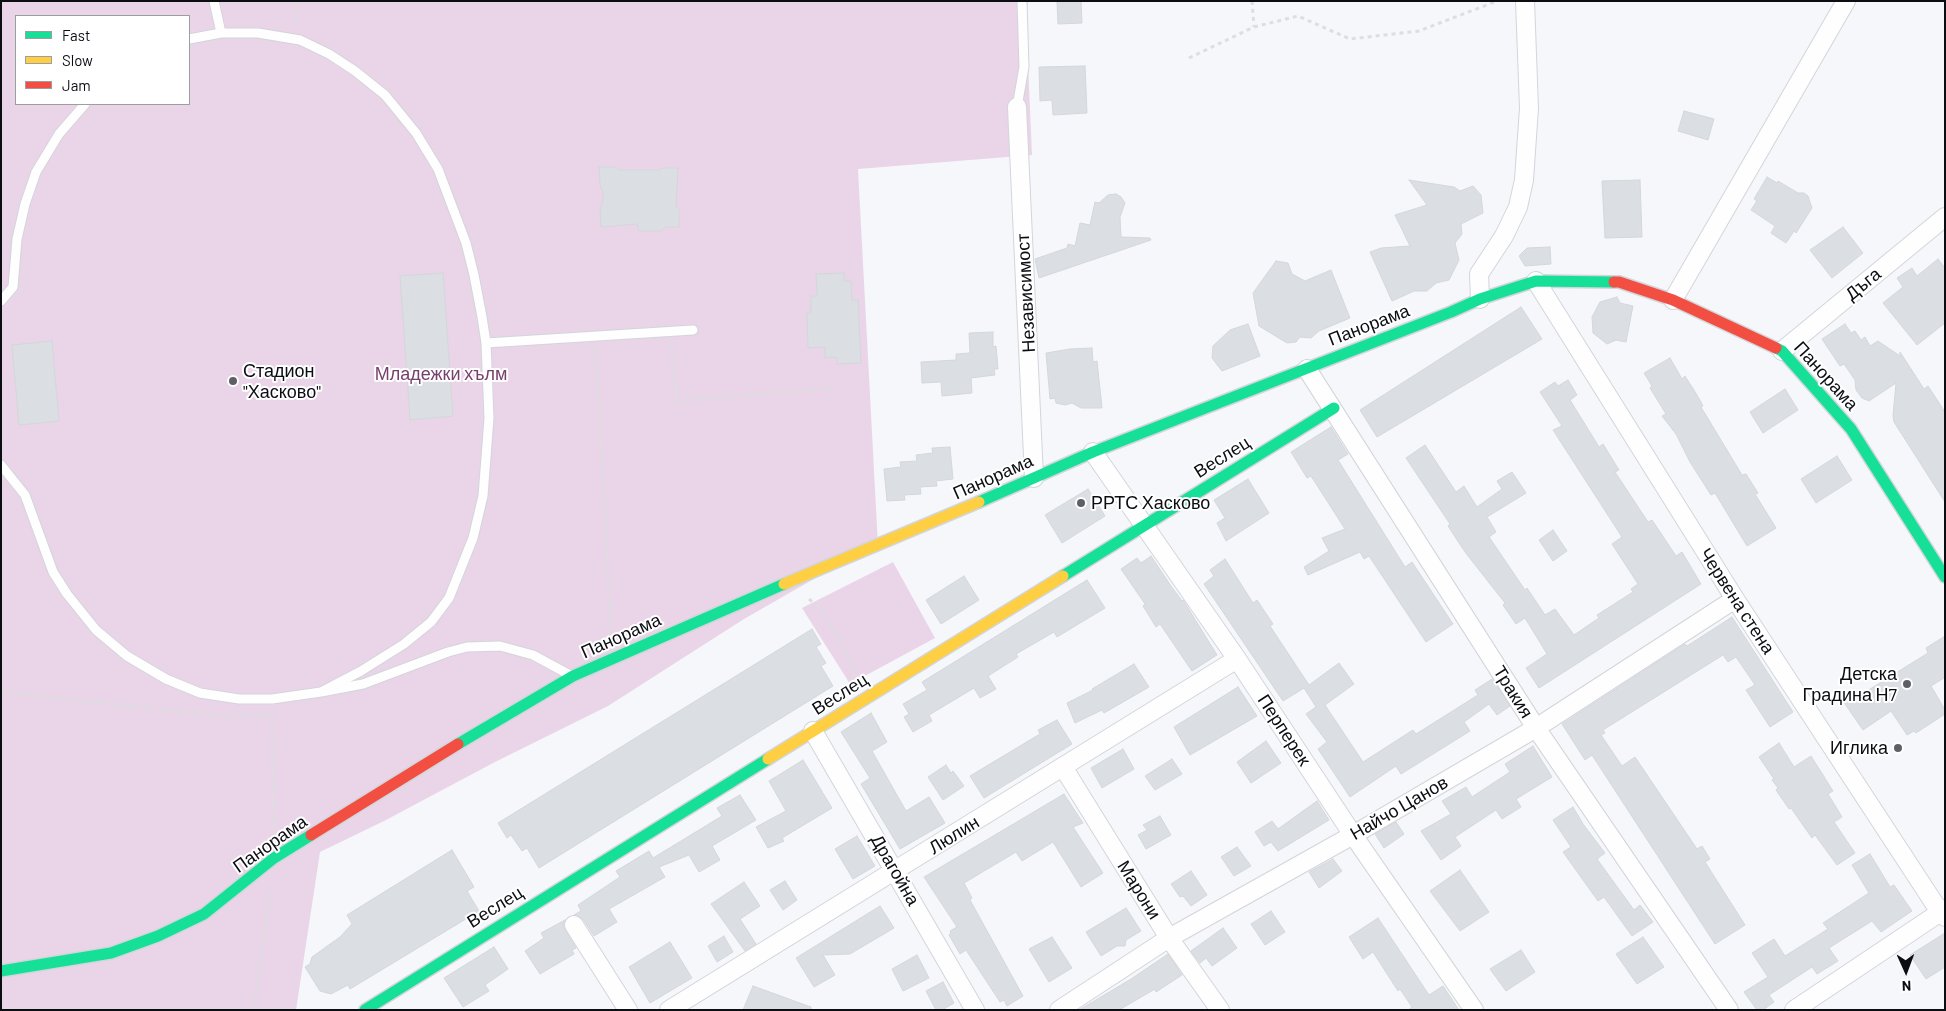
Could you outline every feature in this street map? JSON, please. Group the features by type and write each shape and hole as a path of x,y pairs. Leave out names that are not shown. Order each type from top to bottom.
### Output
{"street":[{"path":"1480,299 1479,274 1504,236 1518,207 1524,180 1529,108 1525,1"},
{"path":"1673,300 1846,1"},
{"name":"Независимост","path":"1017,107 1034,478"},
{"name":"Дъга","path":"1782,351 1945,217"},
{"name":"Панорама","path":"1,972 111,953 158,936 204,914 274,858 444,752 573,676 1093,452 1480,299 1536,281 1619,282 1673,300 1782,351 1851,429 1945,577"},
{"name":"Червена стена","path":"1536,281 1735,599 1943,913"},
{"name":"Тракия","path":"1307,369 1334,408 1536,728 1729,1010"},
{"name":"Веслец","path":"365,1009 1334,408"},
{"name":"Перперек","path":"1093,452 1237,659 1353,835 1474,1010"},
{"name":"Найчо Цанов","path":"1058,1010 1169,938 1353,835 1536,728 1735,599"},
{"name":"Люлин","path":"679,1008 894,870 1237,659"},
{"name":"Драгойна","path":"814,731 975,1010"},
{"name":"Марони","path":"1063,767 1169,938 1220,1010"},
{"path":"1794,1010 1943,913"},
{"path":"574,925 628,1010"}],"lane":[{"path":"214,1 222,33"},
{"path":"1017,107 1024,66 1022,1"},
{"path":"190,39 222,33 258,33 300,40 329,54 356,71 385,96 416,132 438,169 466,243 474,275 486,343 489,418 483,496 473,538 449,598 431,622 404,644 361,671 321,692"},
{"path":"1,301 13,287 17,239 25,204 36,172 59,134 84,105"},
{"path":"486,343 693,330"},
{"path":"1,465 25,495 53,572 67,594 96,630 126,656 166,679 200,693 239,699 272,699 321,692 363,684 466,647 500,646 508,648 533,655 573,676"}],"path":[{"path":"295,1 300,40"},
{"path":"1252,1 1254,27"},
{"path":"1189,58 1254,27 1298,16 1350,39 1419,31 1497,1"},
{"path":"670,332 677,401 833,388"},
{"path":"593,337 598,387 612,660"},
{"path":"790,582 822,610 852,662 858,704"},
{"path":"1,692 222,716 272,716"}],"green space":[{"name":"Младежки хълм","path":"1,1 1028,1 1026,18 1032,155 858,169 878,546 847,560 744,619 608,706 320,852 296,1010 1,1010"},
{"path":"893,562 935,638 850,684 802,608"}],"building":[{"path":"1057,1 1081,1 1082,23 1058,24"},
{"path":"1085,66 1087,113 1053,115 1052,100 1040,101 1039,67"},
{"path":"1684,111 1714,119 1708,140 1678,131"},
{"path":"599,167 616,167 619,170 678,168 676,206 679,209 679,227 666,227 661,231 639,231 637,224 601,227 600,209 603,201 603,192 600,185"},
{"path":"1767,177 1798,193 1804,193 1808,196 1812,208 1796,233 1794,231 1786,243 1771,233 1775,226 1751,210 1757,201 1754,199"},
{"path":"1409,180 1454,187 1460,191 1473,186 1481,195 1483,213 1461,224 1462,234 1455,243 1459,260 1449,280 1436,283 1427,291 1414,291 1392,301 1370,252 1381,248 1410,246 1395,215 1427,205"},
{"path":"1640,180 1642,237 1605,238 1602,181"},
{"path":"1116,194 1125,203 1120,217 1121,237 1150,238 1151,240 1039,278 1035,259 1067,248 1068,244 1075,246 1080,223 1090,225 1095,202 1099,203 1108,195"},
{"path":"1843,227 1863,253 1832,278 1810,250"},
{"path":"1550,247 1551,264 1525,266 1519,256 1527,248"},
{"path":"1938,259 1945,268 1945,323 1917,345 1883,303 1903,287 1897,278 1912,268 1917,276"},
{"path":"1276,261 1288,263 1292,274 1305,281 1331,270 1350,318 1319,331 1311,338 1300,337 1296,342 1287,343 1259,326 1253,293"},
{"path":"443,273 453,416 410,420 400,276"},
{"path":"844,273 844,281 851,281 852,300 858,300 861,363 837,364 837,357 825,358 825,347 808,348 807,312 811,312 811,296 817,296 816,274"},
{"path":"1617,297 1620,303 1633,306 1626,342 1616,340 1607,344 1593,333 1592,317 1600,302"},
{"path":"1521,307 1542,339 1377,437 1360,410"},
{"path":"1248,324 1260,356 1222,371 1212,358 1213,346 1230,330"},
{"path":"1845,324 1851,333 1855,331 1861,340 1865,337 1870,346 1878,341 1900,356 1900,352 1924,389 1928,386 1945,412 1945,502 1894,422 1896,383 1869,401 1862,398 1856,390 1855,380 1844,364 1840,366 1822,339"},
{"path":"993,332 993,347 996,346 998,369 994,369 995,375 971,378 972,393 942,396 941,382 922,383 921,362 956,360 956,354 970,353 969,333"},
{"path":"52,341 59,421 19,425 12,345"},
{"path":"1092,348 1093,362 1097,361 1102,408 1081,408 1072,403 1065,405 1056,403 1055,398 1050,399 1046,353"},
{"path":"1670,358 1682,379 1685,376 1697,395 1703,406 1701,407 1742,475 1746,474 1758,493 1755,494 1776,528 1747,546 1715,493 1711,495 1690,462 1676,434 1662,416 1666,414 1650,388 1652,386 1644,373"},
{"path":"1568,380 1577,395 1570,400 1599,447 1603,444 1619,470 1615,472 1648,522 1652,520 1676,556 1682,552 1701,584 1539,688 1526,668 1547,654 1525,618 1516,624 1503,605 1505,603 1465,552 1448,526 1450,524 1406,458 1425,445 1456,492 1464,486 1477,507 1502,489 1497,481 1512,472 1526,493 1487,517 1496,532 1489,537 1525,590 1527,588 1545,615 1555,609 1574,635 1599,618 1597,615 1633,592 1631,589 1638,584 1612,544 1622,537 1553,430 1562,426 1540,392 1555,382 1558,386"},
{"path":"1785,389 1798,410 1763,433 1750,412"},
{"path":"1331,427 1348,454 1338,460 1405,567 1412,562 1453,624 1426,642 1369,556 1364,559 1360,552 1308,575 1304,567 1329,551 1322,538 1345,529 1311,476 1307,478 1291,452"},
{"path":"950,447 953,479 936,481 937,486 920,487 921,494 904,495 905,500 887,501 884,469 901,467 900,462 917,461 916,455 933,453 932,448"},
{"path":"1837,456 1852,480 1816,503 1801,479"},
{"path":"1248,479 1269,513 1226,541 1217,523 1225,518 1214,500"},
{"name":"РРТС Хасково","path":"1088,489 1105,516 1062,543 1045,515"},
{"path":"1553,530 1567,551 1553,561 1539,540"},
{"path":"1151,556 1183,600 1217,655 1192,671 1160,624 1156,627 1143,606 1145,604 1121,569 1137,558 1141,563"},
{"path":"1225,559 1253,603 1257,600 1273,624 1270,626 1309,685 1339,663 1354,684 1325,705 1363,762 1413,730 1416,734 1478,695 1475,690 1492,679 1510,706 1497,715 1489,704 1464,722 1470,731 1401,774 1396,766 1350,797 1318,749 1327,742 1306,714 1316,707 1304,688 1283,701 1204,584 1214,576 1210,570"},
{"path":"964,576 979,600 941,624 926,600"},
{"path":"1087,580 1105,608 1057,637 1054,632 1016,654 1018,657 988,676 996,689 980,698 974,688 929,715 932,721 913,732 904,717 909,714 903,704 927,690 922,682"},
{"path":"1732,617 1793,712 1770,727 1746,690 1755,685 1736,657 1728,662 1723,655 1603,730 1605,733 1601,735 1622,766 1635,757 1697,849 1702,846 1710,859 1705,862 1745,925 1715,944 1592,755 1585,760 1562,724 1685,644 1687,646"},
{"path":"812,629 821,644 816,647 826,663 821,666 833,686 539,868 527,848 522,851 511,835 507,838 498,823"},
{"name":"Детска Градина Н7","path":"1945,636 1945,680 1944,678 1931,686 1945,710 1945,714 1916,733 1914,731 1907,735 1891,711 1863,730 1843,701 1859,690 1862,694 1928,653 1926,648"},
{"path":"1134,664 1149,687 1104,713 1102,710 1075,723 1067,703 1093,690"},
{"path":"1238,687 1257,716 1190,755 1174,727"},
{"path":"871,713 887,742 872,751 906,811 929,797 945,823 900,849 861,784 870,778 841,732"},
{"path":"1057,720 1072,744 984,798 970,776 1040,734 1038,730"},
{"path":"1266,741 1281,763 1251,783 1237,762"},
{"path":"1779,743 1794,767 1811,756 1833,791 1828,794 1842,817 1834,822 1855,853 1837,865 1815,835 1812,838 1791,808 1789,809 1776,790 1778,788 1772,780 1774,779 1759,757"},
{"path":"1533,746 1552,777 1516,799 1521,807 1502,819 1496,810 1455,837 1461,846 1441,860 1421,831 1451,814 1442,801 1466,787 1472,797 1510,772 1505,764"},
{"path":"1123,749 1134,769 1102,788 1091,768"},
{"path":"1172,759 1182,774 1155,790 1145,776"},
{"path":"803,760 832,808 782,838 784,841 768,848 756,827 786,811 769,781"},
{"path":"946,765 964,786 943,800 928,777"},
{"path":"1064,794 1083,823 1073,827 1103,873 1081,887 1053,842 1022,861 1016,852 964,883 972,898 970,900 1023,996 1007,1006 1004,1000 1000,1002 966,950 960,954 949,935 950,931 957,927 924,877"},
{"path":"740,795 756,820 712,846 720,860 699,872 689,855 659,867 665,877 609,909 617,922 594,936 583,919 574,915 581,911 578,905 620,877 616,871 649,851 653,858 722,816 717,808"},
{"path":"1317,801 1329,820 1278,851 1271,842 1264,846 1255,832 1272,821 1278,829"},
{"path":"1573,807 1605,853 1597,859 1634,910 1640,905 1653,922 1632,936 1604,897 1598,901 1563,852 1571,847 1553,820"},
{"path":"1160,816 1171,835 1146,849 1138,835 1147,830 1143,825"},
{"path":"1396,822 1404,834 1384,848 1375,834"},
{"path":"857,836 875,866 853,879 835,849"},
{"path":"1237,847 1251,866 1234,876 1221,857"},
{"path":"452,850 474,887 467,891 479,911 350,989 348,985 331,994 320,991 305,967 310,964 312,957 340,937 352,924 347,915"},
{"path":"1870,854 1890,887 1894,885 1912,911 1881,932 1872,921 1829,948 1838,961 1817,974 1812,967 1769,995 1774,1002 1763,1010 1757,1010 1744,992 1768,977 1752,953 1774,939 1785,956 1828,929 1823,923 1869,893 1852,865"},
{"path":"1333,859 1342,871 1319,888 1309,872"},
{"path":"1460,870 1489,912 1460,931 1430,891"},
{"path":"1191,871 1207,895 1191,906 1183,896 1180,897 1171,884"},
{"path":"785,881 797,900 783,910 770,890"},
{"path":"744,882 760,906 740,919 756,944 745,951 711,904"},
{"path":"880,906 894,928 850,954 823,955 835,975 814,987 796,958"},
{"path":"1126,908 1141,931 1126,940 1125,946 1117,946 1101,956 1086,932"},
{"path":"1271,911 1285,932 1265,945 1251,924"},
{"path":"1378,918 1429,995 1443,986 1459,1010 1408,1010 1412,1007 1400,989 1398,991 1373,952 1363,959 1349,937"},
{"path":"565,920 563,925 576,948 572,950 574,954 540,974 525,951 544,938 541,933"},
{"path":"1223,928 1237,948 1212,966 1206,958 1200,963 1191,951"},
{"path":"1945,933 1945,967 1926,979 1910,955"},
{"path":"724,936 733,952 717,962 708,946"},
{"path":"1052,937 1072,968 1049,982 1029,949"},
{"path":"1643,937 1664,967 1637,984 1616,954"},
{"path":"670,942 692,978 650,1003 629,967"},
{"path":"494,947 508,969 485,985 489,991 463,1007 444,978"},
{"path":"1521,950 1535,972 1506,991 1490,969"},
{"path":"1168,954 1182,975 1156,992 1155,989 1119,1010 1079,1010 1131,979"},
{"path":"917,955 929,978 903,991 892,969"},
{"path":"943,982 954,1003 942,1010 936,1010 926,991"},
{"path":"753,986 811,1007 811,1010 743,1010"}],"traffic: fast":[{"path":"979,502 1093,452 1480,299 1536,281 1614,282"},
{"path":"1776,348 1782,351 1851,429 1945,577"},
{"path":"1063,576 1334,408"},
{"path":"458,744 573,676 784,584"},
{"path":"365,1010 768,759"},
{"path":"1,971 111,953 158,936 204,914 274,858 311,835"}],"traffic: slow":[{"path":"784,584 979,502"},
{"path":"768,759 1063,576"}],"traffic: jam":[{"path":"1614,282 1673,300 1776,348"},
{"path":"311,835 458,744"}],"place":[{"name":"Стадион \"Хасково\"","path":"233,381"},
{"name":"РРТС Хасково","path":"1081,503"},
{"name":"Детска Градина Н7","path":"1907,684"},
{"name":"Иглика","path":"1898,748"}]}
